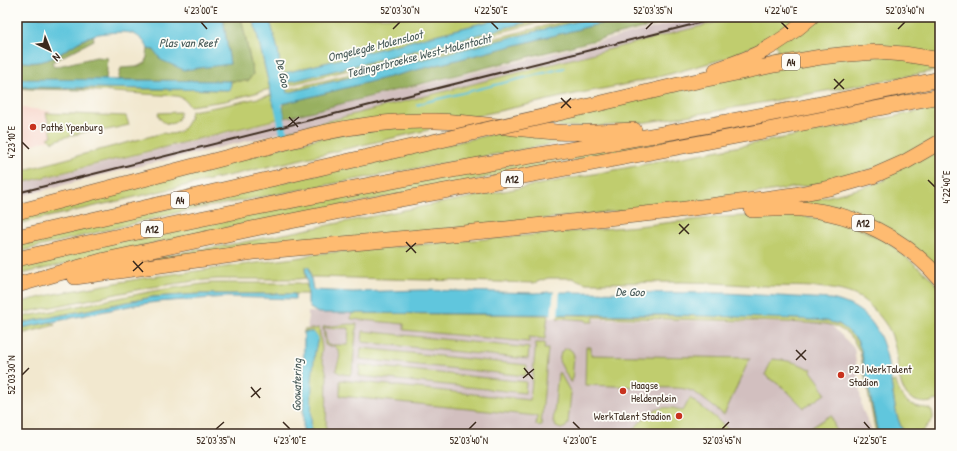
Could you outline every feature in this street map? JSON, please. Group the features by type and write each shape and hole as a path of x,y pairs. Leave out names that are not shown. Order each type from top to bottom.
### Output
{"highway":[{"name":"A4","path":"678,85 752,56 793,32 811,17"},
{"name":"A4","path":"17,237 678,85 803,60 877,52 911,55 940,60"},
{"name":"A12","path":"17,259 174,224 350,189 695,128 940,80"},
{"name":"A12","path":"18,284 105,260 256,228 391,201 760,132 940,96"},
{"name":"A12","path":"17,212 310,136 367,124 406,121 435,121 568,133 695,128"},
{"name":"A12","path":"18,284 254,252 496,230 663,212 808,193 845,185 881,172 905,162 940,142"},
{"name":"A12","path":"663,212 793,208 834,214 856,220 888,235 915,254 940,279"}],"shaded area":[{"path":"697,17 737,17 284,132 122,170 17,197 17,185"},
{"name":"Pathé Ypenburg","path":"17,107 50,111 57,138 17,148"},
{"path":"308,312 830,324 854,348 862,408 873,434 306,434"}],"green space":[{"path":"223,17 241,17 253,74 248,81 118,80 121,68 136,67 146,63 148,49 230,64"},
{"path":"241,17 253,17 270,89 225,101 189,106 184,99 176,96 82,90 83,88 230,90 231,81 248,81 253,74"},
{"path":"269,17 452,17 456,19 462,17 506,17 281,74 278,50"},
{"path":"548,17 561,17 285,86 284,83"},
{"path":"581,17 594,17 287,93 286,90"},
{"path":"627,17 688,17 285,118 283,107 285,103"},
{"path":"737,17 940,17 940,70 711,112 641,123 591,127 563,127 541,123 748,65 778,49 769,36 758,44 727,58 670,74 472,117 284,137 284,132"},
{"path":"93,35 94,40 52,62 54,67 96,57 108,58 106,80 85,80 82,90 17,88 17,61 32,63 58,56 75,44"},
{"path":"940,83 940,90 191,235 17,275 17,264 189,225"},
{"path":"272,95 278,119 17,184 17,172 163,133 174,134 179,132 188,122 191,111"},
{"path":"940,107 940,274 910,246 784,205 835,195 885,180 879,166 830,182 693,203 132,263 194,250 229,245"},
{"path":"180,112 177,121 170,124 163,121 158,113"},
{"path":"46,113 126,116 129,125 107,130 89,131 53,142 48,138 52,136"},
{"path":"437,123 428,130 17,224 17,214 335,134"},
{"path":"537,131 604,136 180,212 17,252 17,243 493,134"},
{"path":"792,214 846,223 888,242 930,277 940,289 940,400 927,403 920,402 910,398 905,393 900,380 896,351 892,336 884,321 871,306 852,294 816,287 694,282 586,283 572,278 548,278 534,283 311,277 308,267 305,268 306,278 218,279 194,281 146,288 17,314 17,303 54,294 144,278 302,257 312,254 638,226 720,217"},
{"path":"212,283 299,283 307,285 308,294 200,294 153,297 17,324 17,318 159,290"},
{"path":"352,313 548,315 545,339 529,337 529,342 404,330 404,324 351,319"},
{"path":"558,315 682,315 790,318 820,320 837,324 852,334 861,350 878,434 876,434 860,352 847,333 835,326 826,324 783,322 594,317 593,322 586,322 586,320 557,318"},
{"path":"50,322 55,325 17,335 17,329"},
{"path":"357,324 352,373 350,375 337,372 336,370 340,354 334,346 325,345 323,327","holes":["324,328 349,328 348,345 327,345"]},
{"path":"319,328 322,348 321,357 327,375 326,434 311,434 311,387 314,352 317,341 313,332 304,332 304,330"},
{"path":"363,331 529,348 528,359 362,342"},
{"path":"536,343 545,343 544,349 548,349 541,426 536,425 537,416 340,396 340,380 530,400"},
{"path":"586,347 591,347 591,355 750,358 724,415 697,394 685,389 585,385"},
{"path":"361,348 527,365 526,376 360,359"},
{"path":"568,348 574,355 572,382 570,382 559,361 561,352"},
{"path":"772,359 791,362 812,369 811,371 820,383 825,394 804,408 785,389 765,375"},
{"path":"360,365 526,382 525,393 359,376"},
{"path":"558,373 560,373 571,393 568,423 566,427 561,429 556,427 553,422"},
{"path":"896,381 904,399 909,403 918,407 929,409 932,412 933,419 920,434 905,434 899,422 895,409 891,382"},
{"name":"WerkTalent Stadion","path":"690,398 734,434 629,434 646,416 659,409 674,408 683,411"},
{"path":"831,415 837,434 801,434"}],"water":[{"name":"Plas van Reef","path":"17,17 223,17 230,64 184,70 161,60 154,50 148,49 144,41 136,35 123,32 112,32 88,37 47,60 39,62 17,61"},
{"path":"253,17 269,17 278,50 281,74 506,17 548,17 285,83 287,93 594,17 627,17 274,106"},
{"path":"17,79 231,81 230,90 26,87 17,86"},
{"path":"305,267 309,267 313,290 353,292 421,290 535,293 725,293 831,299 851,306 866,316 876,329 883,344 888,361 897,416 905,434 878,434 861,350 857,340 839,324 826,321 798,319 677,315 318,313 310,308 308,303"},
{"path":"200,294 295,294 295,299 226,297 157,302 134,305 17,329 17,324 153,297"},
{"path":"304,332 313,332 318,338 312,380 311,434 303,434"}],"pier":[{"path":"554,290 560,290 558,317 551,316"}],"waterway":[{"path":"417,105 564,68"},
{"name":"De Goo","path":"276,94 284,134"}],"railway":[{"path":"17,193 723,17"}],"place":[{"name":"Pathé Ypenburg","path":"33,127"},
{"name":"P2 | WerkTalent Stadion","path":"841,375"},
{"name":"Haagse Heldenplein","path":"623,391"},
{"name":"WerkTalent Stadion","path":"679,416"}],"water label":[{"name":"Omgelegde Molensloot","path":"375,46"},
{"name":"Tedingerbroekse West-Molentocht","path":"419,56"},
{"name":"Goowatering","path":"297,385"}]}
